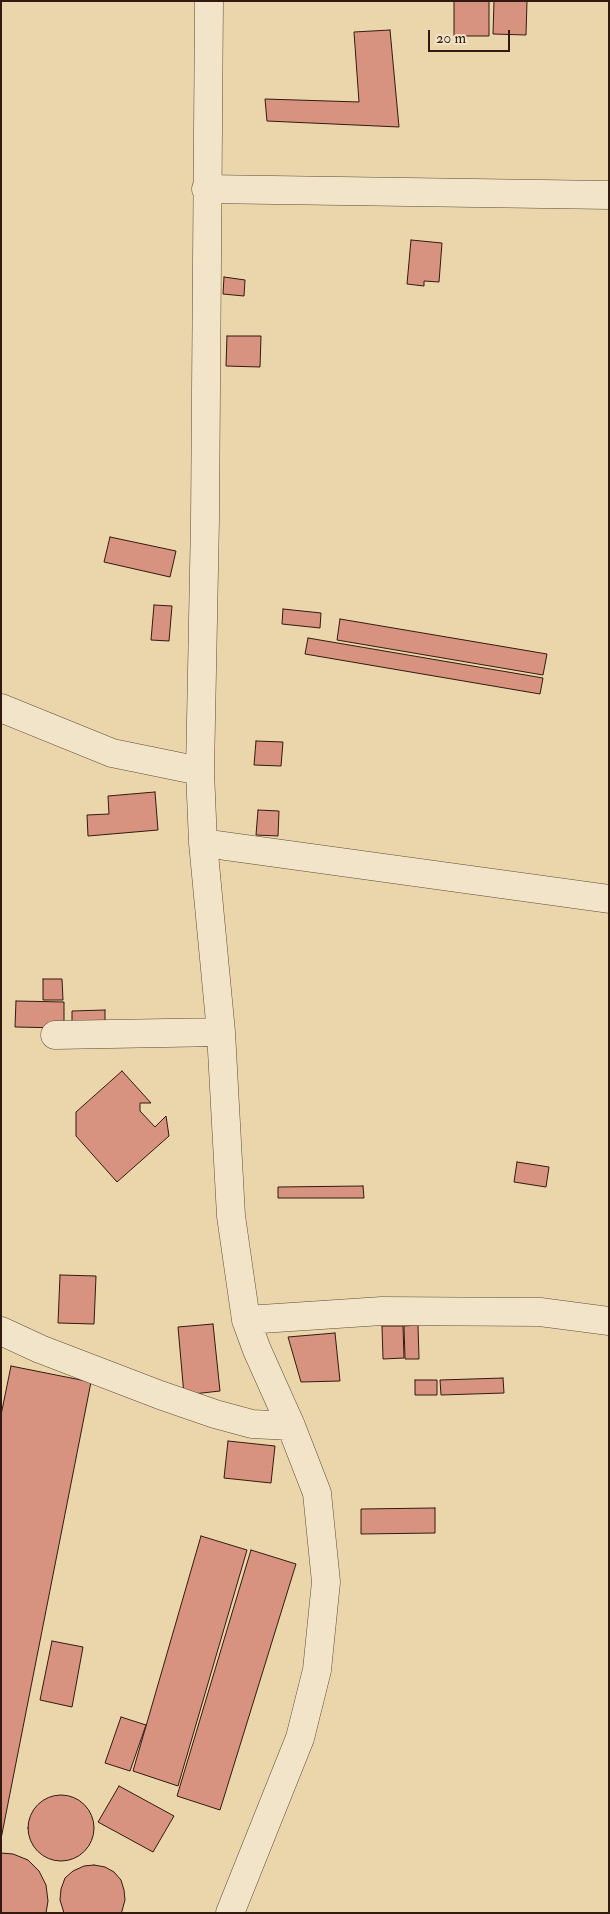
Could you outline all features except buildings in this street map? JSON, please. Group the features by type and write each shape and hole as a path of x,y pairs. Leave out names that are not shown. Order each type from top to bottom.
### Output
{"street":[{"path":"209,1 206,189 205,520 200,771 203,843 221,1032 231,1216 246,1320 317,1492 326,1582 317,1670 300,1738 230,1913"},
{"path":"206,189 609,195"},
{"path":"1,708 112,753 200,771"},
{"path":"203,843 609,899"},
{"path":"55,1035 221,1032"},
{"path":"246,1320 402,1311 540,1312 609,1321"},
{"path":"1,1330 40,1349 160,1396 252,1424 291,1426"}]}
